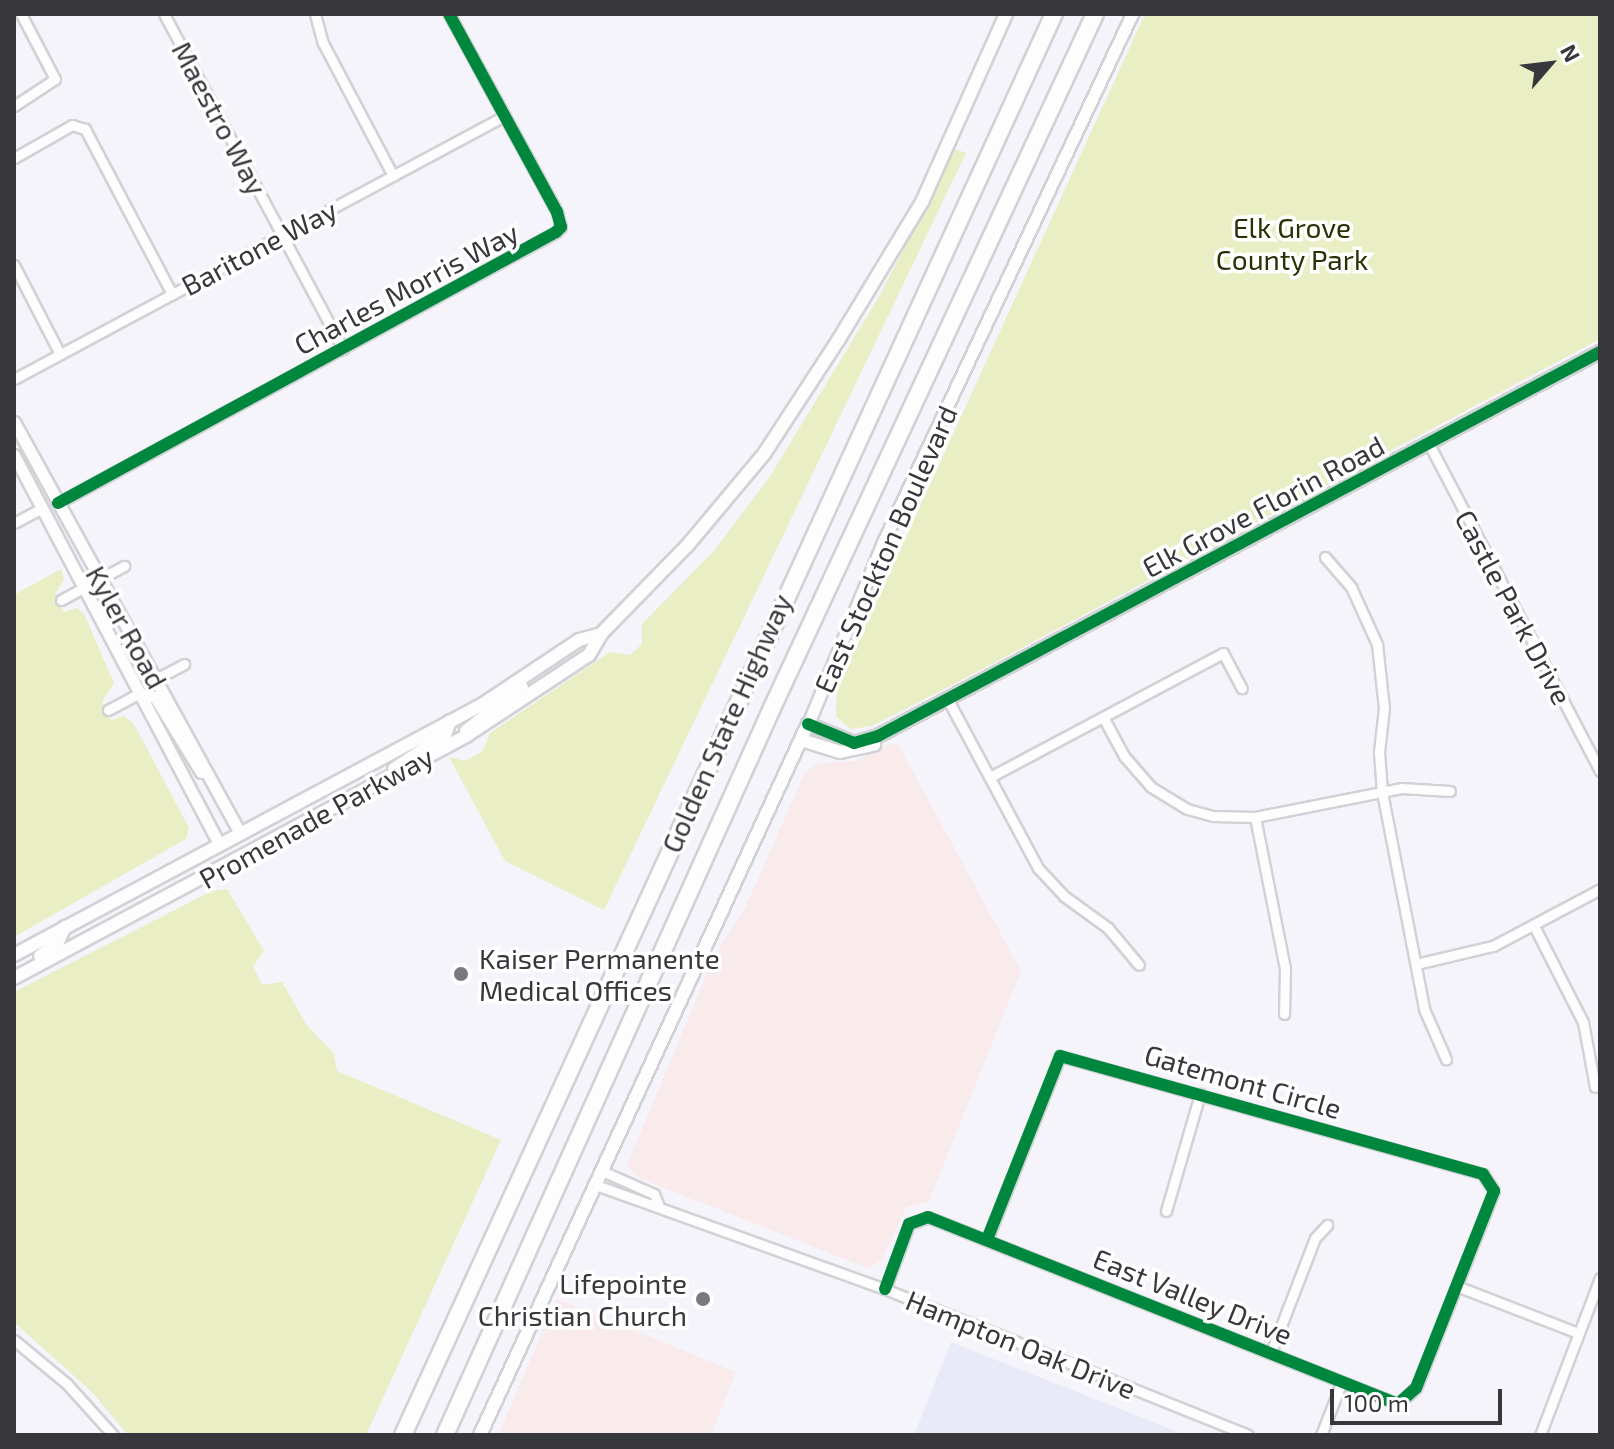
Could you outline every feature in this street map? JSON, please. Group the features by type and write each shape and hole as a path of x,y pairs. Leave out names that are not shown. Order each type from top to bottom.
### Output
{"highway":[{"name":"Golden State Highway","path":"403,1435 1054,14"},
{"name":"Golden State Highway","path":"445,1435 772,708 1095,14"}],"main road":[{"name":"Promenade Parkway","path":"14,978 466,736 589,655 601,634 687,546 764,454 922,202 1006,14"},
{"name":"Elk Grove Florin Road","path":"801,740 826,750 867,749 948,700 1600,352"},
{"name":"Promenade Parkway","path":"14,955 450,721 523,680 579,640 601,634"},
{"path":"466,736 474,721 521,690 523,680"},
{"name":"Elk Grove Florin Road","path":"808,724 854,743 948,700"},
{"path":"392,776 394,767 445,735 450,721"},
{"name":"East Stockton Boulevard","path":"480,1435 808,724"},
{"path":"14,970 52,949 65,927"}],"street":[{"path":"14,106 55,79 21,14"},
{"name":"Maestro Way","path":"164,14 343,349"},
{"path":"315,14 323,43 393,176"},
{"name":"Charles Morris Way","path":"57,500 541,243 561,227 449,14"},
{"name":"East Stockton Boulevard","path":"808,724 884,540 1132,14"},
{"name":"Baritone Way","path":"14,379 504,116"},
{"path":"14,158 72,125 85,129 172,294"},
{"path":"14,265 60,354"},
{"name":"Kyler Road","path":"14,422 239,832"},
{"path":"14,438 37,480 57,500"},
{"name":"Castle Park Drive","path":"1429,444 1600,771"},
{"name":"Kyler Road","path":"14,455 219,844"},
{"path":"14,523 42,508"},
{"path":"1325,557 1358,598 1377,644 1383,694 1382,792 1427,1020 1446,1059"},
{"path":"61,600 124,566"},
{"path":"990,777 1223,653 1242,688"},
{"path":"156,679 184,664"},
{"path":"108,710 138,694 155,697 187,756 211,779"},
{"path":"948,700 1046,879 1108,928 1139,965"},
{"path":"1103,717 1132,767 1162,796 1213,816 1255,817 1382,792 1450,791"},
{"path":"1588,748 1600,741"},
{"path":"1255,817 1286,980 1284,1014"},
{"path":"1416,964 1467,955 1534,926 1600,889"},
{"path":"1534,926 1583,1022 1595,1087"},
{"name":"Gatemont Circle","path":"987,1239 1060,1056 1483,1174 1494,1191 1459,1287"},
{"path":"1166,1211 1200,1094"},
{"name":"Hampton Oak Drive","path":"602,1171 654,1194 658,1204"},
{"name":"Hampton Oak Drive","path":"596,1185 650,1208 658,1204 885,1289 1248,1435"},
{"name":"East Valley Drive","path":"885,1289 909,1224 928,1217 1271,1352 1341,1384 1398,1404 1416,1388 1459,1287"},
{"path":"1271,1352 1315,1238 1327,1225"},
{"path":"1540,1435 1600,1278"},
{"path":"1459,1287 1578,1333"},
{"path":"14,1340 67,1384 113,1435"},
{"path":"1321,1435 1341,1384"}],"shaded area":[{"path":"890,743 899,746 1021,971 929,1201 906,1207 882,1260 868,1268 636,1177 627,1165 714,957 746,906 805,772 819,763 855,761"},
{"path":"557,1299 736,1372 711,1435 498,1435"},
{"path":"951,1342 1185,1435 914,1435"}],"green space":[{"name":"Elk Grove County Park","path":"1145,14 1600,14 1600,339 958,682 872,726 850,729 836,716 837,688"},
{"path":"955,149 966,153 604,910 505,861 449,757 465,761 482,752 490,733 610,652 630,655 642,644 642,624 713,552 769,478 880,295"},
{"path":"61,569 64,579 55,595 64,612 77,608 84,614 114,683 102,701 111,720 124,716 134,724 189,828 186,839 14,937 14,595"},
{"path":"227,889 264,951 253,966 262,985 282,982 306,1024 334,1054 337,1071 501,1140 366,1435 128,1435 93,1393 14,1322 14,992 212,891"}],"cycle path":[{"path":"58,503 561,227 557,212 449,14"},
{"path":"808,724 854,743 878,736 1600,352"},
{"path":"885,1289 909,1224 928,1217 1398,1404 1416,1388 1494,1191 1483,1174 1060,1056 987,1239"}],"place":[{"name":"Kaiser Permanente Medical Offices","path":"461,974"},
{"name":"Lifepointe Christian Church","path":"703,1299"}]}
